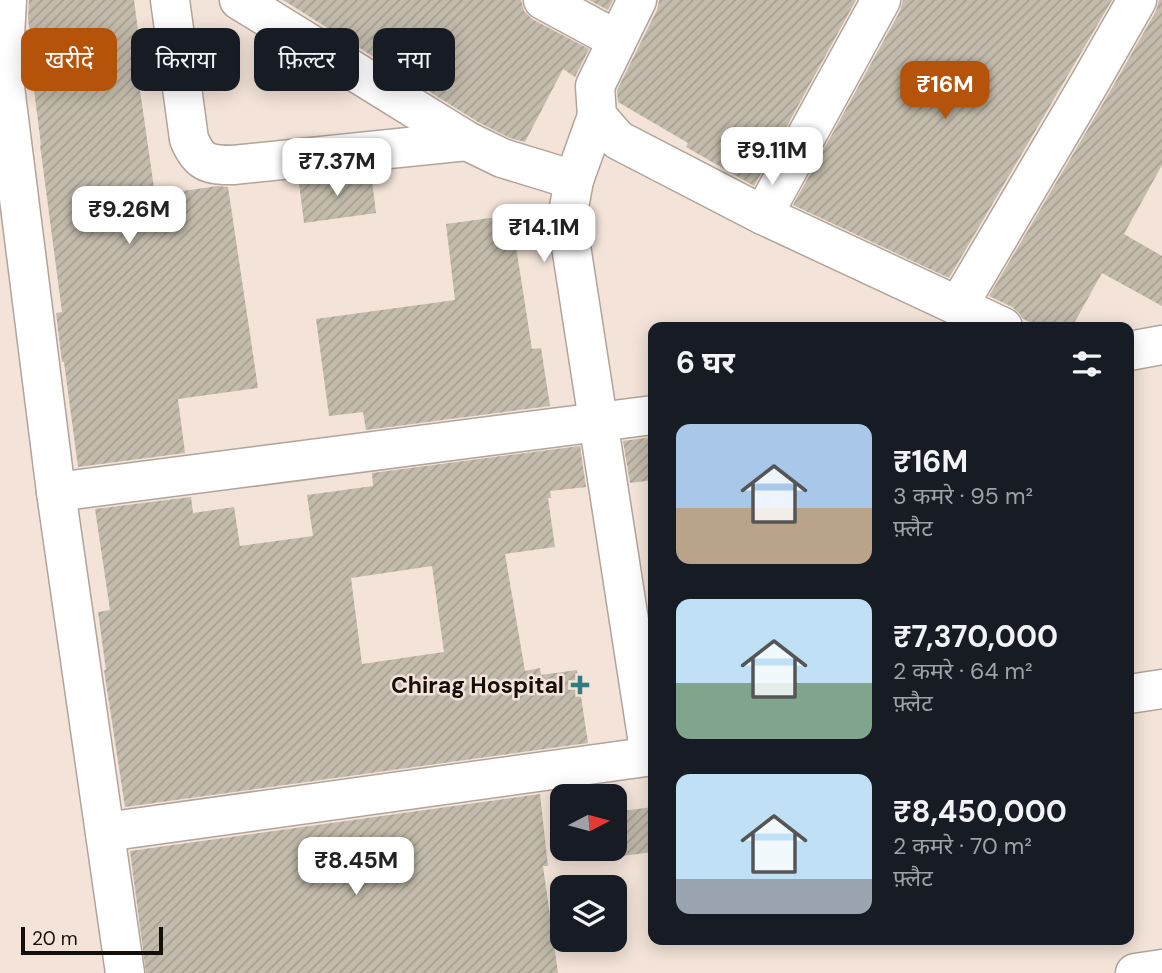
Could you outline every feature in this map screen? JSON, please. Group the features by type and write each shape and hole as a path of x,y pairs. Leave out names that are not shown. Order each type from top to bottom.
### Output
{"street":[{"path":"7,0 3,71 55,492 125,973"},
{"path":"170,0 189,139 195,155 213,165 467,141"},
{"path":"239,0 467,141 502,158 574,180"},
{"path":"543,0 617,40"},
{"path":"637,0 595,86 597,116 574,180 568,213 648,737"},
{"path":"764,215 881,0"},
{"path":"958,306 1137,0"},
{"path":"597,116 618,140 764,215 992,322"},
{"path":"1134,350 1162,345"},
{"path":"55,492 648,416"},
{"path":"1134,693 1162,689"},
{"path":"106,832 648,756"},
{"path":"1135,973 1162,970"}],"building":[{"path":"29,0 134,0 138,28 131,28 131,91 140,91 155,195 228,187 258,388 178,399 185,453 78,467 56,313 62,312 34,91 117,91 117,28 29,28"},
{"path":"283,0 521,0 524,11 532,19 589,49 575,77 563,69 525,142 510,138 478,122 428,91 455,91 455,28 373,28 373,56 359,48 359,28 328,28"},
{"path":"589,0 613,0 608,10"},
{"path":"659,0 856,0 754,186 686,147 688,143 618,102 617,90 657,10"},
{"path":"903,0 1112,0 949,278 793,205 900,11"},
{"path":"1159,0 1162,0 1162,165 1124,234 1162,256 1162,306 1102,273 1075,322 1029,322 1012,307 989,296 1156,11"},
{"path":"371,173 376,213 304,223 299,183"},
{"path":"511,215 532,349 541,348 550,406 366,430 363,412 329,416 316,319 455,300 446,224"},
{"path":"648,438 648,481 630,483 623,441"},
{"path":"580,446 586,487 550,491 551,498 548,498 555,547 505,554 525,671 540,668 541,675 577,670 588,743 125,807 98,612 110,610 95,509 191,497 193,513 234,507 240,546 313,536 307,495 373,486 372,473","holes":["432,566 444,652 362,664 351,578"]},
{"path":"540,794 548,866 543,866 550,916 550,952 555,952 558,973 146,973 130,851"},
{"path":"648,808 648,853 627,855 627,810"}],"place":[{"name":"Chirag Hospital","path":"580,685"}]}
